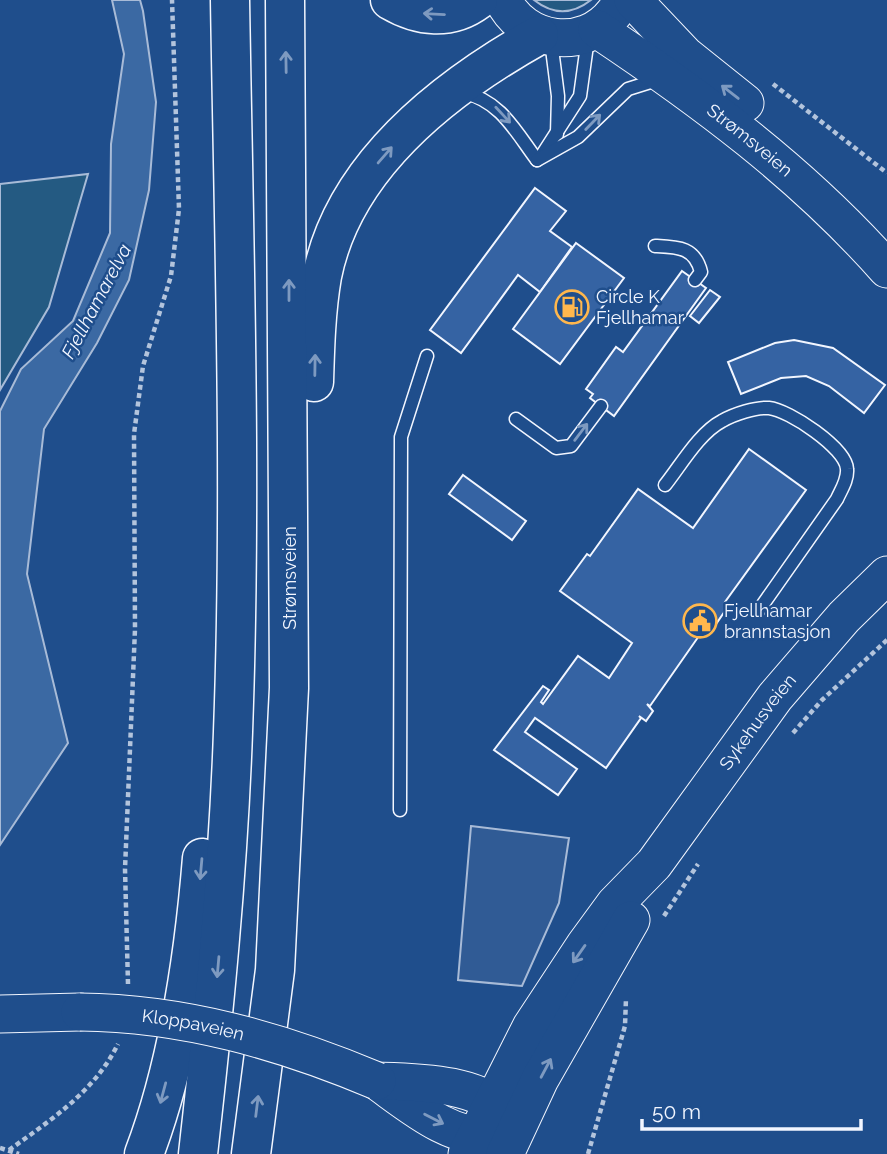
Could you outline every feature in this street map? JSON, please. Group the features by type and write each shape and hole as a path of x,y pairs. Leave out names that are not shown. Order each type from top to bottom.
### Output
{"highway":[{"path":"198,1154 225,896 233,733 237,541 230,0"},
{"name":"Strømsveien","path":"251,1154 275,970 289,688 285,0"},
{"path":"390,0 420,13 439,15 456,13 478,0"},
{"path":"275,970 314,662 315,348 322,275 337,230 368,175 400,139 453,90 545,36"},
{"path":"144,1154 166,1086 186,982 200,885 208,787 233,164"}],"main road":[{"path":"503,0 515,19 545,36 593,31 610,19 622,0"},
{"name":"Strømsveien","path":"633,0 685,55 811,159 887,239"},
{"name":"Strømsveien","path":"593,31 668,77 732,123 795,177 887,269"},
{"name":"Sykehusveien","path":"491,1144 492,1103 548,998 615,904 654,864 775,697 844,617 882,583"},
{"name":"Sykehusveien","path":"491,1144 575,1015 633,916 654,864"},
{"name":"Kloppaveien","path":"0,1014 80,1012 143,1016 237,1032 316,1057 377,1081 421,1112 491,1144"},
{"name":"Kloppaveien","path":"377,1081 433,1083 492,1103"}],"lane":[{"path":"537,160 557,134 580,96 593,31"},
{"path":"545,36 558,96 557,134"},
{"path":"537,160 578,137 615,98 628,89 668,77"},
{"path":"453,90 479,96 497,108 537,160"},
{"path":"655,246 686,248 698,258 701,272 695,280"},
{"path":"400,810 401,436 427,356"},
{"path":"516,419 556,448 571,446 601,406"},
{"path":"665,485 706,435 722,421 755,410 768,408 782,412 841,454 847,468 845,483 837,499 759,610"}],"path":[{"path":"128,991 125,869 135,629 134,434 143,366 171,276 177,240 179,209 172,0"},
{"path":"769,81 887,173"},
{"path":"789,738 822,700 887,640"},
{"path":"662,920 704,856"},
{"path":"588,1154 625,1026 624,987"},
{"path":"9,1150 48,1122 94,1082 109,1063 120,1034"},
{"path":"0,1148 19,1154"}],"shaded area":[{"path":"534,0 591,0 570,11 555,11"},
{"path":"88,174 49,307 0,390 0,184"},
{"path":"471,826 569,838 559,903 522,986 458,980"}],"water":[{"name":"Fjellhamarelva","path":"112,0 140,0 143,11 156,102 149,190 129,280 97,343 44,429 27,574 68,743 0,845 0,411 21,369 73,321 110,233 111,144 124,54"}],"building":[{"path":"535,188 566,211 550,231 572,247 540,292 518,275 461,353 430,330"},
{"path":"576,243 624,278 560,364 513,329"},
{"path":"682,271 706,288 614,416 590,398 593,394 586,389 616,347 623,352"},
{"path":"710,290 720,297 699,323 690,316"},
{"path":"794,340 833,348 885,385 864,413 829,386 806,376 781,378 741,394 728,362 775,343"},
{"path":"749,449 806,490 725,602 729,605 714,627 708,623 650,706 647,704 653,711 646,721 639,716 641,718 606,768 535,718 525,732 577,769 558,795 494,750 543,686 549,690 541,702 543,704 578,656 609,678 632,643 560,591 587,554 590,556 638,489 693,528"},
{"path":"463,475 526,521 512,540 449,494"}],"place":[{"name":"Circle K Fjellhamar","path":"572,307"},
{"name":"Fjellhamar brannstasjon","path":"700,621"}]}
